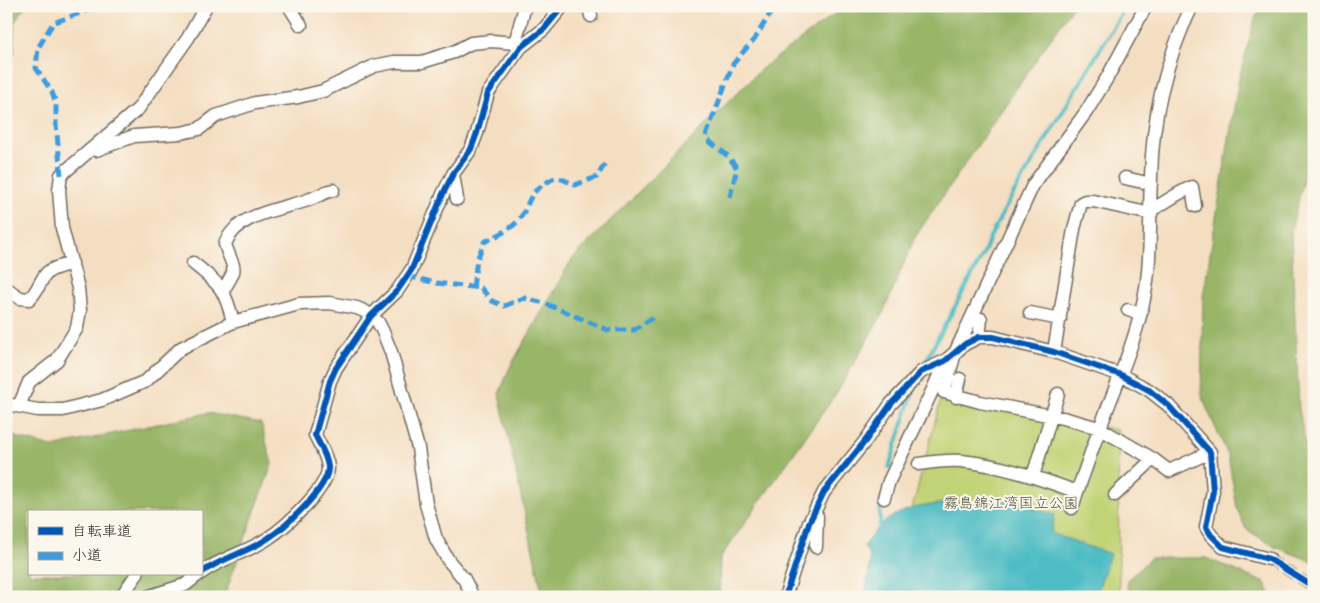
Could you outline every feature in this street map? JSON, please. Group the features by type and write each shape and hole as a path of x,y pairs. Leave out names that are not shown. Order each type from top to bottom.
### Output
{"street":[{"path":"206,6 188,38 138,109 61,175 59,190 62,228 78,288 80,310 78,328 57,360 29,382 12,405 38,410 63,410 102,400 146,381 181,348 233,322 299,304 330,303 350,306 366,312 380,325 391,352 418,448 426,504 436,539 448,560 464,579 473,597"},
{"path":"289,6 301,24"},
{"path":"202,572 209,567 267,539 312,498 324,484 328,468 315,435 333,374 371,316 397,291 412,269 443,194 471,149 488,93 518,45 525,6"},
{"path":"82,156 119,140 134,136 181,133 200,129 216,116 255,103 298,98 322,91 374,66 394,62 422,62 454,52 471,43 492,41 518,45 544,29 564,6"},
{"path":"884,498 889,481 1033,185 1086,112 1107,78 1146,6"},
{"path":"1072,508 1099,428 1121,375 1134,312 1146,287 1154,128 1165,80 1180,29 1192,6"},
{"path":"454,174 458,199"},
{"path":"1124,178 1151,184"},
{"path":"1054,352 1064,282 1074,230 1082,203 1093,201 1151,212 1182,191 1192,187 1195,206"},
{"path":"222,290 234,273 233,264 225,244 234,230 244,222 262,214 309,200 333,190"},
{"path":"6,288 20,298 28,299 34,294 49,272 72,263"},
{"path":"193,264 215,281 222,290 233,322"},
{"path":"1030,313 1060,319"},
{"path":"979,338 981,319"},
{"path":"785,597 809,523 824,492 866,440 891,404 921,372 950,357 964,344 979,338 993,337 1054,352 1121,375 1149,390 1168,405 1210,452 1213,491 1206,527 1211,536 1223,547 1268,559"},
{"path":"950,357 944,392 1099,428 1153,459 1169,471 1210,452"},
{"path":"956,396 960,379"},
{"path":"1033,476 1058,394"},
{"path":"1115,495 1153,459"},
{"path":"918,464 960,461 989,465 1033,476 1077,492"},
{"path":"816,548 817,507"},
{"path":"121,597 136,576"},
{"path":"148,597 185,585 197,576"}],"green space":[{"path":"6,6 26,6 14,23 14,54 6,58"},
{"path":"845,6 1073,6 915,237 883,313 838,391 720,558 719,597 543,597 499,394 510,367 572,259 759,71"},
{"path":"1262,6 1314,6 1314,136 1291,231 1299,409 1310,473 1314,480 1314,562 1275,547 1246,529 1237,509 1228,455 1201,392 1203,297 1239,78 1255,19"},
{"name":"霧島錦江湾国立公園","path":"942,395 1118,430 1119,597 889,597"},
{"path":"208,413 261,423 272,464 224,597 6,597 6,433 52,447"},
{"path":"1151,558 1206,558 1265,583 1272,597 1128,597 1127,580"}],"water":[{"path":"1013,502 1055,515 1051,533 1110,554 1096,597 867,597 866,590 870,565 868,552 864,546 881,525 904,511 917,507"}],"waterway":[{"path":"923,368 985,251 990,237 1008,203 1126,6"},
{"path":"889,467 915,386"},
{"path":"880,525 882,498"}],"tunnel":[{"path":"1269,559 1314,587"}],"marked path":[{"path":"61,175 56,103 52,92 36,68 38,48 53,23 99,6"},
{"path":"730,197 737,168 728,156 706,137 733,64 755,38 775,6"},
{"path":"473,287 477,260 484,242 506,231 517,222 531,196 539,187 556,178 575,185 597,177 606,162"},
{"path":"407,276 436,283 481,288 492,301 504,306 524,298 544,303 608,330 634,330 655,316"}],"cycle path":[{"path":"202,572 275,534 304,507 321,486 328,467 325,455 315,435 330,381 336,368 371,316 397,291 412,269 443,194 453,174 471,149 488,93 521,47 544,29 563,6"},
{"path":"785,597 809,523 824,492 866,440 891,404 921,372 945,361 965,344 979,337 993,337 1054,352 1121,375 1149,390 1168,405 1210,452 1213,491 1206,527 1211,535 1223,547 1269,559 1314,587"}]}
